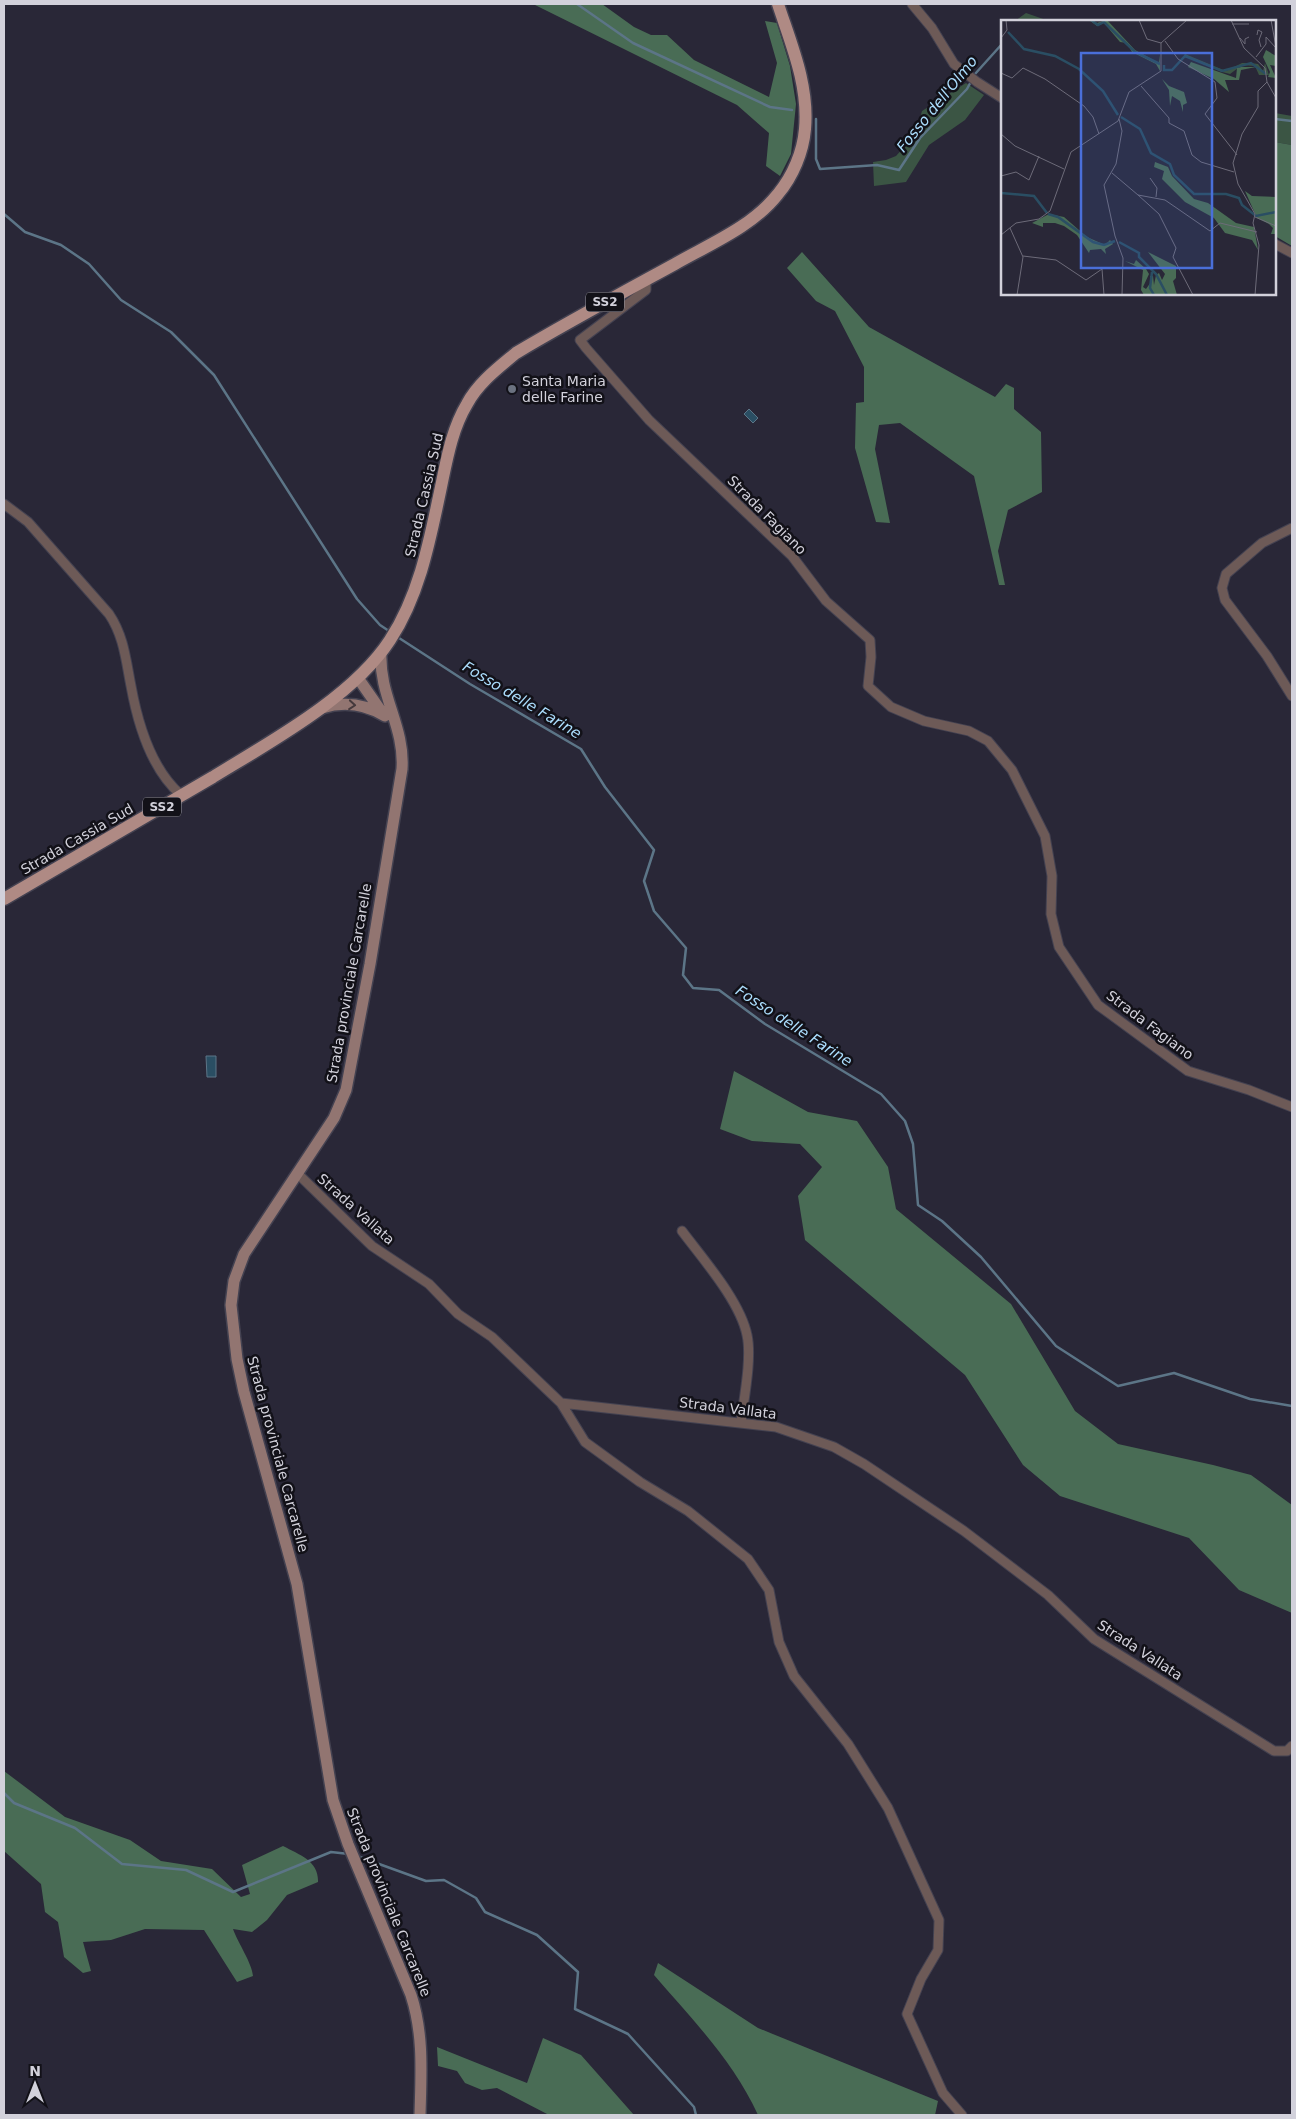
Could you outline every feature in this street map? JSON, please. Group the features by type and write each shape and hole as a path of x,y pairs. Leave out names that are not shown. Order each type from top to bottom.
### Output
{"main road":[{"name":"Strada Cassia Sud","path":"4,898 181,796 258,749 318,709 358,678 390,640 399,625 416,586 427,552 450,444 467,404 477,389 494,371 516,353 743,225 777,196 796,164 802,146 805,127 804,86 778,4"},
{"name":"Strada provinciale Carcarelle","path":"381,653 381,675 402,748 402,769 370,964 346,1090 334,1118 254,1238 240,1263 234,1281 232,1318 237,1359 244,1392 296,1584 329,1780 337,1815 417,2015 422,2051 420,2115"},
{"path":"358,678 377,690 388,702"},
{"path":"358,678 367,693 397,728"},
{"path":"318,709 336,704 356,704 371,708 385,716"}],"street":[{"path":"912,4 932,28 954,64 1001,97"},
{"path":"1276,245 1292,253"},
{"name":"Strada Fagiano","path":"646,280 646,290 580,340 649,420 792,556 826,601 870,640 871,657 868,686 891,707 924,721 969,731 988,741 1012,770 1045,836 1052,876 1051,914 1059,946 1098,1005 1188,1071 1249,1090 1292,1108"},
{"path":"4,504 28,522 109,614 118,627 133,696 147,744 162,775 181,796"},
{"path":"1292,528 1262,543 1226,574 1222,588 1226,600 1267,656 1292,696"},
{"name":"Strada Vallata","path":"297,1173 372,1246 429,1284 458,1314 492,1337 561,1403 776,1427 834,1447 864,1464 964,1531 1048,1596 1094,1639 1274,1751 1287,1751 1292,1746"},
{"path":"682,1231 733,1301 747,1335 747,1372 741,1422"},
{"path":"561,1403 585,1442 640,1482 696,1517 748,1559 769,1590 779,1642 794,1676 848,1744 888,1808 939,1920 938,1950 921,1979 907,2014 943,2092 962,2115"}],"green space":[{"path":"533,4 602,4 634,27 651,35 667,35 694,60 769,97 777,63 765,21 777,23 790,66 796,104 791,154 780,176 766,166 769,133 737,105"},
{"path":"1026,13 1046,20 1016,20"},
{"path":"966,83 984,95 965,120 929,145 906,182 874,186 873,162 896,156 915,135 922,111"},
{"path":"1276,113 1292,116 1292,145 1276,142"},
{"path":"1276,142 1292,145 1292,246 1276,237"},
{"path":"802,252 869,327 995,397 1006,384 1014,388 1014,409 1041,432 1042,492 1008,510 998,551 1005,585 999,585 974,476 900,423 879,425 875,449 890,523 876,522 855,448 856,403 864,402 864,367 835,311 816,301 787,268"},
{"path":"734,1071 808,1112 857,1121 888,1167 896,1209 1011,1304 1075,1411 1118,1444 1251,1475 1292,1505 1292,1613 1239,1590 1189,1538 1060,1496 1023,1465 965,1375 805,1240 798,1196 822,1167 800,1144 752,1141 720,1129"},
{"path":"4,1771 65,1817 130,1840 161,1861 212,1869 241,1897 250,1894 242,1865 283,1846 302,1856 312,1864 318,1882 287,1895 267,1920 252,1932 233,1929 250,1965 253,1976 237,1982 204,1930 145,1929 111,1940 83,1942 91,1971 83,1973 64,1957 58,1922 45,1912 41,1884 4,1851"},
{"path":"658,1963 758,2028 938,2101 935,2115 758,2115 725,2059 654,1975"},
{"path":"543,2038 581,2055 634,2115 549,2115 497,2088 482,2090 465,2083 457,2071 438,2066 437,2047 527,2083"}],"water":[{"path":"749,409 758,418 753,423 744,414"},
{"path":"206,1056 216,1056 216,1077 207,1077"}],"waterway":[{"name":"Fosso dell'Olmo","path":"577,4 633,43 770,107 792,110"},
{"name":"Fosso dell'Olmo","path":"816,119 816,159 820,169 877,165 899,170 920,138 967,89 975,74 1001,45"},
{"name":"Fosso dell'Olmo","path":"1276,119 1292,121"},
{"name":"Fosso delle Farine","path":"4,214 25,232 61,245 89,264 121,300 171,332 214,375 357,599 380,625 389,631"},
{"name":"Fosso delle Farine","path":"396,636 470,684 581,749 605,787 654,850 644,881 654,911 686,948 683,975 693,988 719,990 765,1024 881,1094 905,1121 913,1144 918,1205 942,1221 981,1257 1056,1346 1118,1386 1174,1373 1250,1399 1292,1406"},
{"path":"4,1793 14,1803 75,1828 122,1864 186,1870 233,1892 331,1852 349,1854"},
{"path":"357,1856 426,1881 444,1880 476,1898 485,1912 537,1935 578,1972 575,2009 628,2034 694,2107 696,2115"}],"place":[{"name":"Santa Maria delle Farine","path":"512,389"}]}
